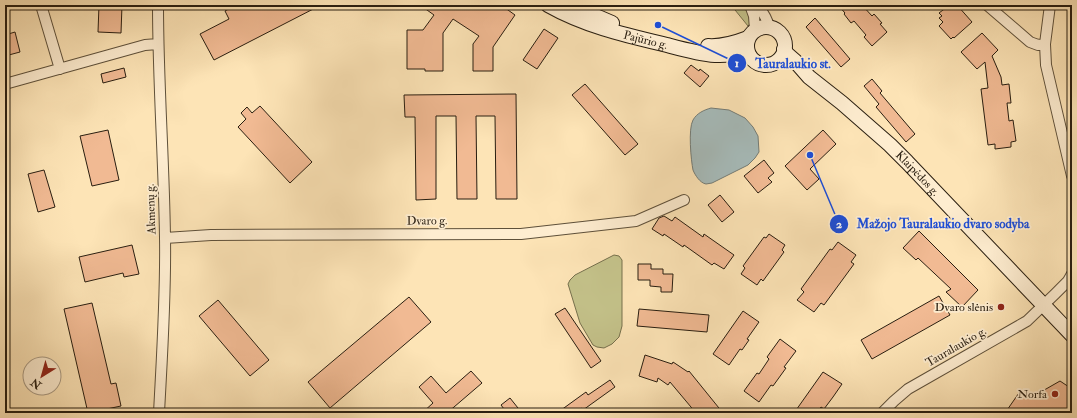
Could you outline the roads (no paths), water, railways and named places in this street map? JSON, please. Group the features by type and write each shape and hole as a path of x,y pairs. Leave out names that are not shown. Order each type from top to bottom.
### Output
{"main road":[{"name":"Pajūrio g.","path":"548,5 569,17 632,37 714,55 749,55 752,59 762,64 768,65 773,63 790,68 809,77"},
{"name":"Pajūrio g.","path":"570,5 600,18 644,33 703,46 715,47 732,44 759,28 770,27 780,33 783,38 784,49 787,54 809,77 842,103"},
{"path":"749,55 747,43 751,34"},
{"path":"773,63 782,55 784,49"},
{"name":"Klaipėdos g.","path":"842,103 907,162 1072,335"}],"street":[{"path":"41,5 60,69"},
{"name":"Akmenų g.","path":"158,5 165,238 164,324 159,413"},
{"path":"750,5 754,16 751,34"},
{"path":"757,5 767,18 770,27"},
{"path":"987,5 1030,42 1038,45 1045,44"},
{"path":"1050,5 1045,44 1046,65 1072,176"},
{"path":"5,84 145,45 158,44"},
{"name":"Dvaro g.","path":"165,238 210,235 521,234 636,221 684,200"},
{"name":"Tauralaukio g.","path":"882,413 908,389 1027,321 1068,281 1072,274"}],"place":[{"name":"Tauralaukio st.","path":"658,25"},
{"name":"Mažojo Tauralaukio dvaro sodyba","path":"810,155"},
{"name":"Dvaro slėnis","path":"1001,307"},
{"name":"Norfa","path":"1055,394"}]}
